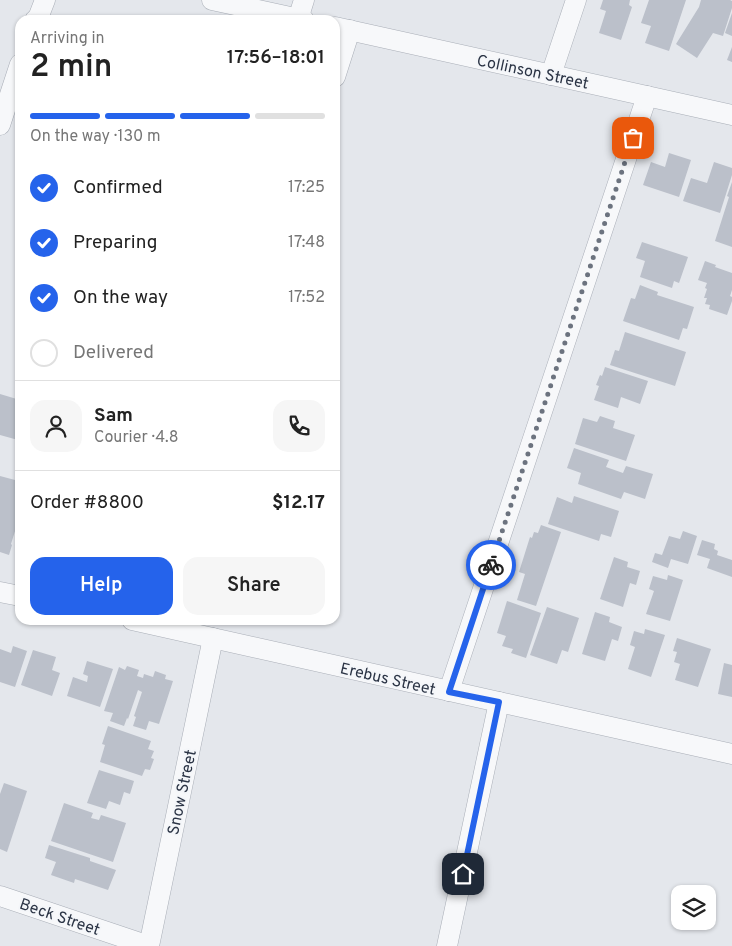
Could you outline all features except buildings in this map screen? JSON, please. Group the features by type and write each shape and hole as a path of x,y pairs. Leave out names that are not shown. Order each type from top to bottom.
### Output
{"street":[{"path":"39,15 45,0"},
{"path":"212,0 302,13"},
{"path":"551,75 576,0"},
{"path":"340,47 343,29"},
{"name":"Collinson Street","path":"343,29 732,115"},
{"path":"0,125 15,79"},
{"path":"449,692 647,96"},
{"path":"0,592 15,595"},
{"name":"Erebus Street","path":"164,625 449,692 732,754"},
{"name":"Snow Street","path":"149,946 213,638"},
{"path":"447,946 499,702"},
{"name":"Beck Street","path":"0,896 149,946"}],"way so far":[{"path":"491,565 633,138"}],"route":[{"path":"463,874 499,702 449,692 491,565"}]}
